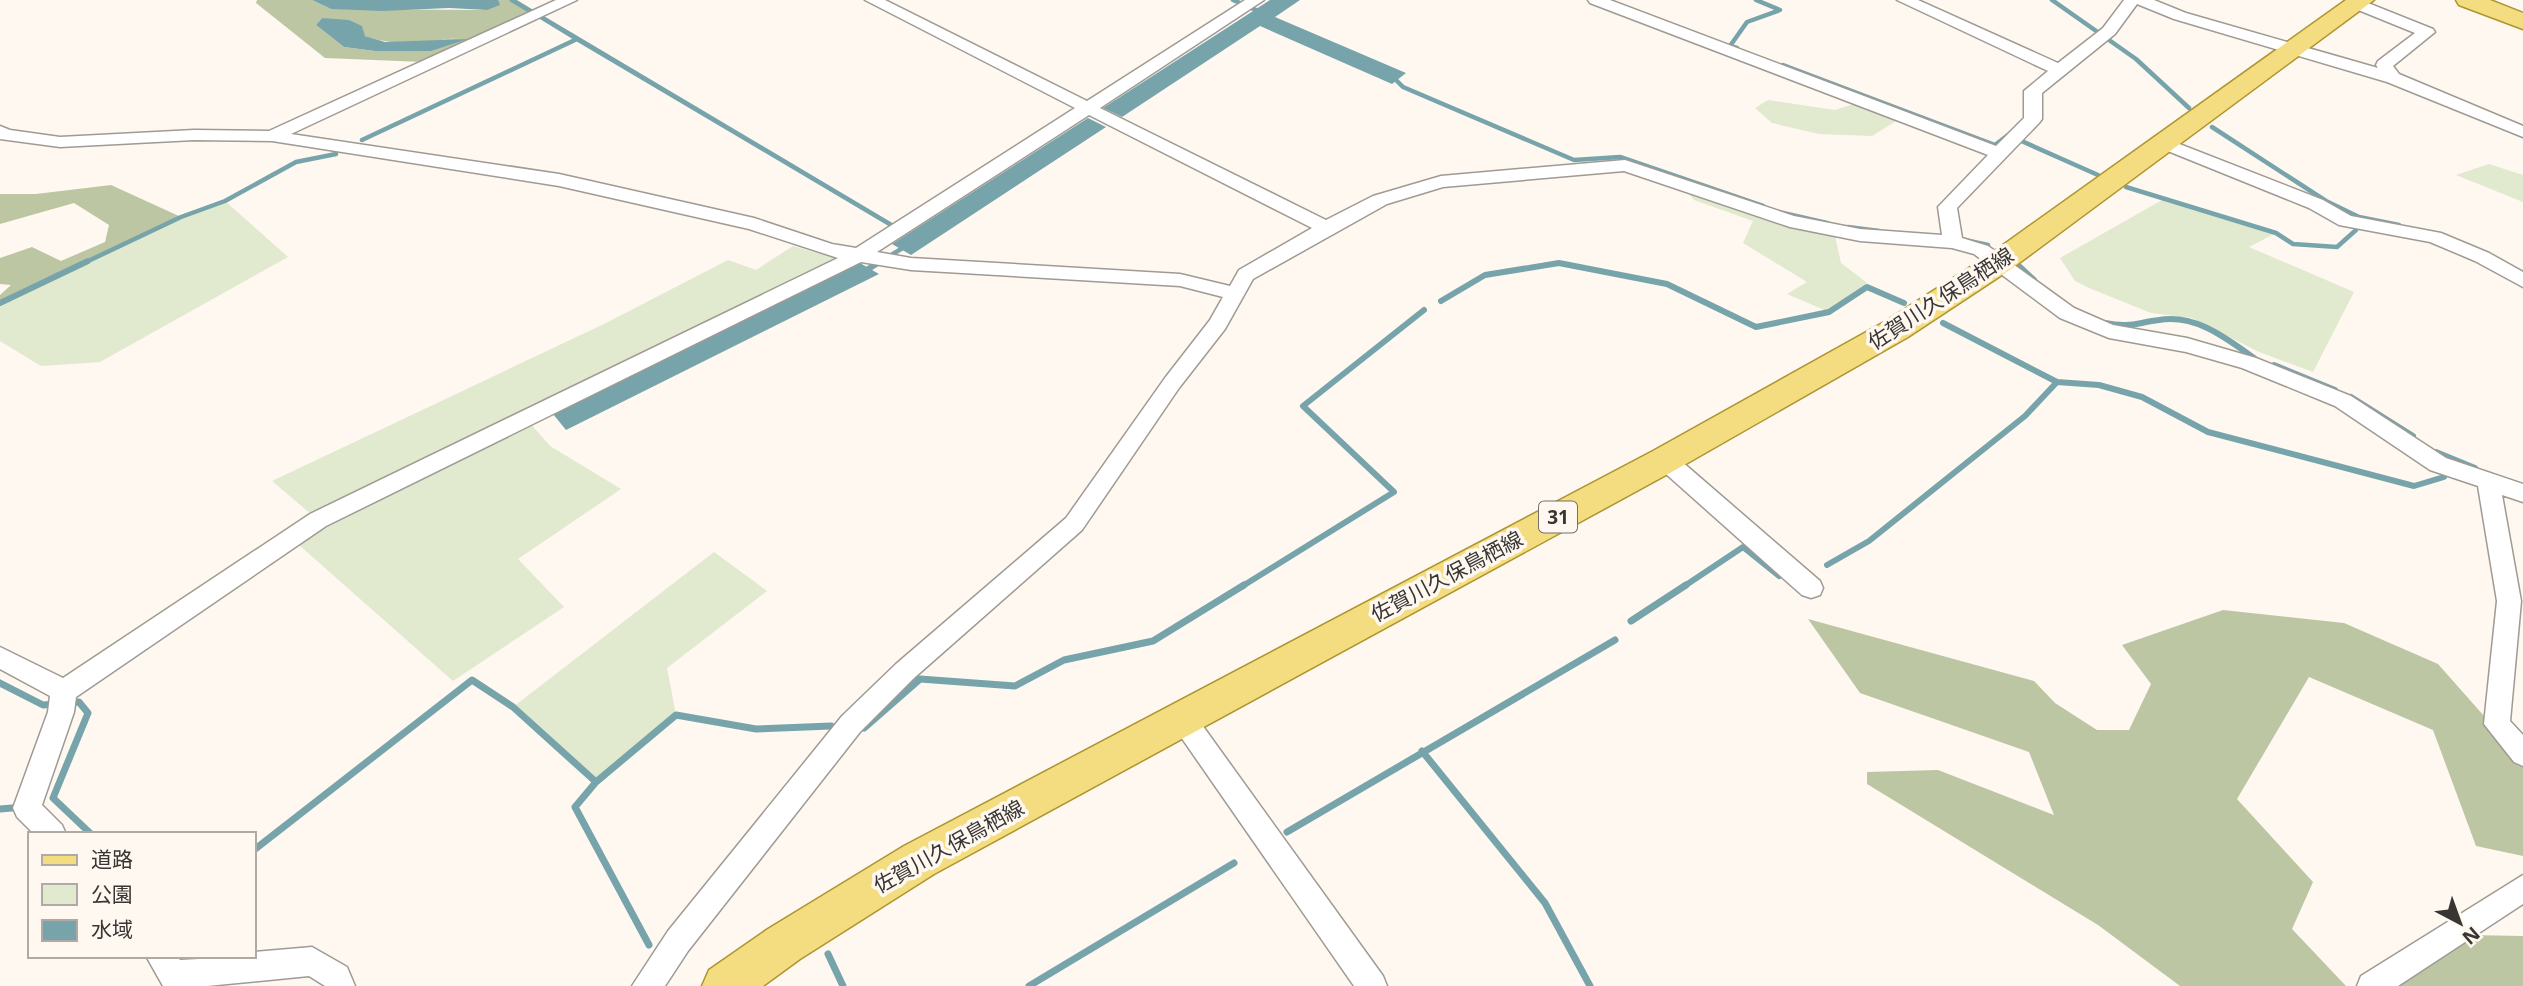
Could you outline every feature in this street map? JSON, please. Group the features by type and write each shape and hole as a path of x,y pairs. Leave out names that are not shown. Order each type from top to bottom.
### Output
{"main road":[{"path":"2468,0 2523,22"},
{"name":"佐賀川久保鳥栖線","path":"725,986 785,944 919,860 1665,460 1897,329 2000,262 2359,2"}],"street":[{"path":"272,136 569,0"},
{"path":"873,0 1326,228"},
{"path":"1596,0 2011,143"},
{"path":"1905,0 2060,70"},
{"path":"1951,235 1947,207 2033,119 2033,92 2105,35 2133,0 2179,16 2393,78 2523,132"},
{"path":"2359,2 2427,32 2384,65 2393,78"},
{"path":"50,832 27,808 63,702 318,520 877,258 1100,114 1249,4"},
{"path":"0,131 5,135 60,142 194,135 272,136 558,180 754,224 829,250 877,258 1180,280 1236,294"},
{"path":"2164,143 2316,204 2346,221 2434,237 2482,257 2523,281"},
{"path":"647,986 678,941 851,724 905,671 1074,524 1172,383 1218,324 1246,275 1380,200 1441,182 1625,165 1790,221 1860,235 1951,235 2000,262 2067,313 2109,331 2187,345 2249,363 2343,401 2438,464 2523,493"},
{"path":"1665,460 1811,588"},
{"path":"2488,483 2509,601 2497,724 2523,754"},
{"path":"0,656 63,702"},
{"path":"1183,719 1372,986"},
{"path":"2372,986 2523,888"},
{"path":"162,958 172,975 312,961 337,977 340,986"}],"green space":[{"path":"257,0 312,0 331,9 487,10 498,0 517,0 535,11 423,62 325,58 256,3","holes":["322,18 368,37 391,42 427,42 462,37 375,51 344,47 316,25"]},
{"path":"1768,100 1835,110 1857,103 1898,120 1872,136 1819,134 1772,123 1755,108"},
{"path":"2489,164 2523,175 2523,202 2456,175"},
{"path":"111,185 181,217 0,303 0,295 11,285 0,284 0,258 32,247 61,261 105,242 109,225 74,203 0,224 0,194 36,194"},
{"path":"1686,190 1835,236 1841,263 1866,282 1867,287 1829,312 1787,294 1807,282 1743,243 1753,221 1694,200"},
{"path":"2162,200 2274,234 2249,247 2354,292 2313,372 2259,352 2192,318 2151,313 2075,281 2060,258"},
{"path":"225,201 288,257 100,362 41,366 0,341 0,303 181,217"},
{"path":"793,246 837,259 522,414 550,446 621,489 518,559 564,607 453,681 299,545 312,515 272,481 606,323 728,260 756,270"},
{"path":"714,552 767,591 667,668 676,715 596,782 513,707"},
{"path":"2223,610 2344,623 2438,664 2523,760 2523,856 2476,846 2433,730 2309,677 2237,799 2313,882 2292,929 2346,986 2180,986 2098,925 1867,784 1867,772 1938,770 2054,815 2029,752 1860,693 1808,619 2034,681 2055,703 2097,730 2129,730 2151,684 2122,645"},
{"path":"2468,935 2523,936 2523,986 2385,986"}],"water":[{"path":"312,0 498,0 500,5 487,10 449,8 382,11 331,9"},
{"path":"1270,0 1300,0 1275,17 1406,73 1392,84 1260,26 1122,117 1103,108"},
{"path":"322,18 349,20 362,26 365,36 385,42 468,39 431,51 375,51 344,47 316,25"},
{"path":"1088,118 1106,127 911,255 892,244"},
{"path":"860,263 879,274 566,430 553,414"}],"waterway":[{"path":"512,0 532,12"},
{"path":"1233,0 1256,10 1258,17"},
{"path":"1737,48 1730,46 1747,22 1780,10 1756,0"},
{"path":"2052,0 2136,59 2189,108"},
{"path":"541,17 893,226 577,39 541,17"},
{"path":"362,140 577,39"},
{"path":"1783,65 1995,145 2008,135 2098,175"},
{"path":"1392,76 1403,87 1574,160 1620,157 1763,206"},
{"path":"2212,127 2326,201 2359,217 2399,225"},
{"path":"84,263 181,217 225,201 296,162 336,154"},
{"path":"2126,187 2276,233 2293,244 2337,247 2356,230"},
{"path":"1783,213 1827,223"},
{"path":"1848,227 1879,231"},
{"path":"1960,239 1988,245"},
{"path":"878,263 906,246"},
{"path":"0,303 88,261"},
{"path":"865,271 881,261"},
{"path":"1441,301 1485,275 1559,263 1667,284 1756,327 1829,312 1867,287 1904,303"},
{"path":"2020,267 2034,280"},
{"path":"1241,587 1394,492 1303,406 1424,310"},
{"path":"2105,323 2127,325 2173,319 2186,321 2210,329 2254,358"},
{"path":"1943,323 2057,382"},
{"path":"2274,365 2335,390"},
{"path":"1827,565 1869,541 2025,416 2057,382"},
{"path":"2057,382 2099,385 2142,397 2208,432 2414,486 2444,477"},
{"path":"2351,397 2413,436"},
{"path":"2436,452 2475,468"},
{"path":"1686,585 1743,547 1779,576"},
{"path":"864,728 920,679 1015,686 1064,660 1153,641 1244,585"},
{"path":"1631,621 1686,585"},
{"path":"1423,752 1615,640"},
{"path":"256,848 472,680 513,707 596,782"},
{"path":"0,683 43,705 57,704"},
{"path":"68,703 79,702 88,713 53,798 89,832"},
{"path":"596,782 676,715 756,729 831,726"},
{"path":"1287,832 1423,752"},
{"path":"1423,752 1545,903 1590,986"},
{"path":"596,782 575,807 649,945"},
{"path":"0,809 12,808"},
{"path":"1029,986 1234,863"},
{"path":"828,954 843,986"}]}
